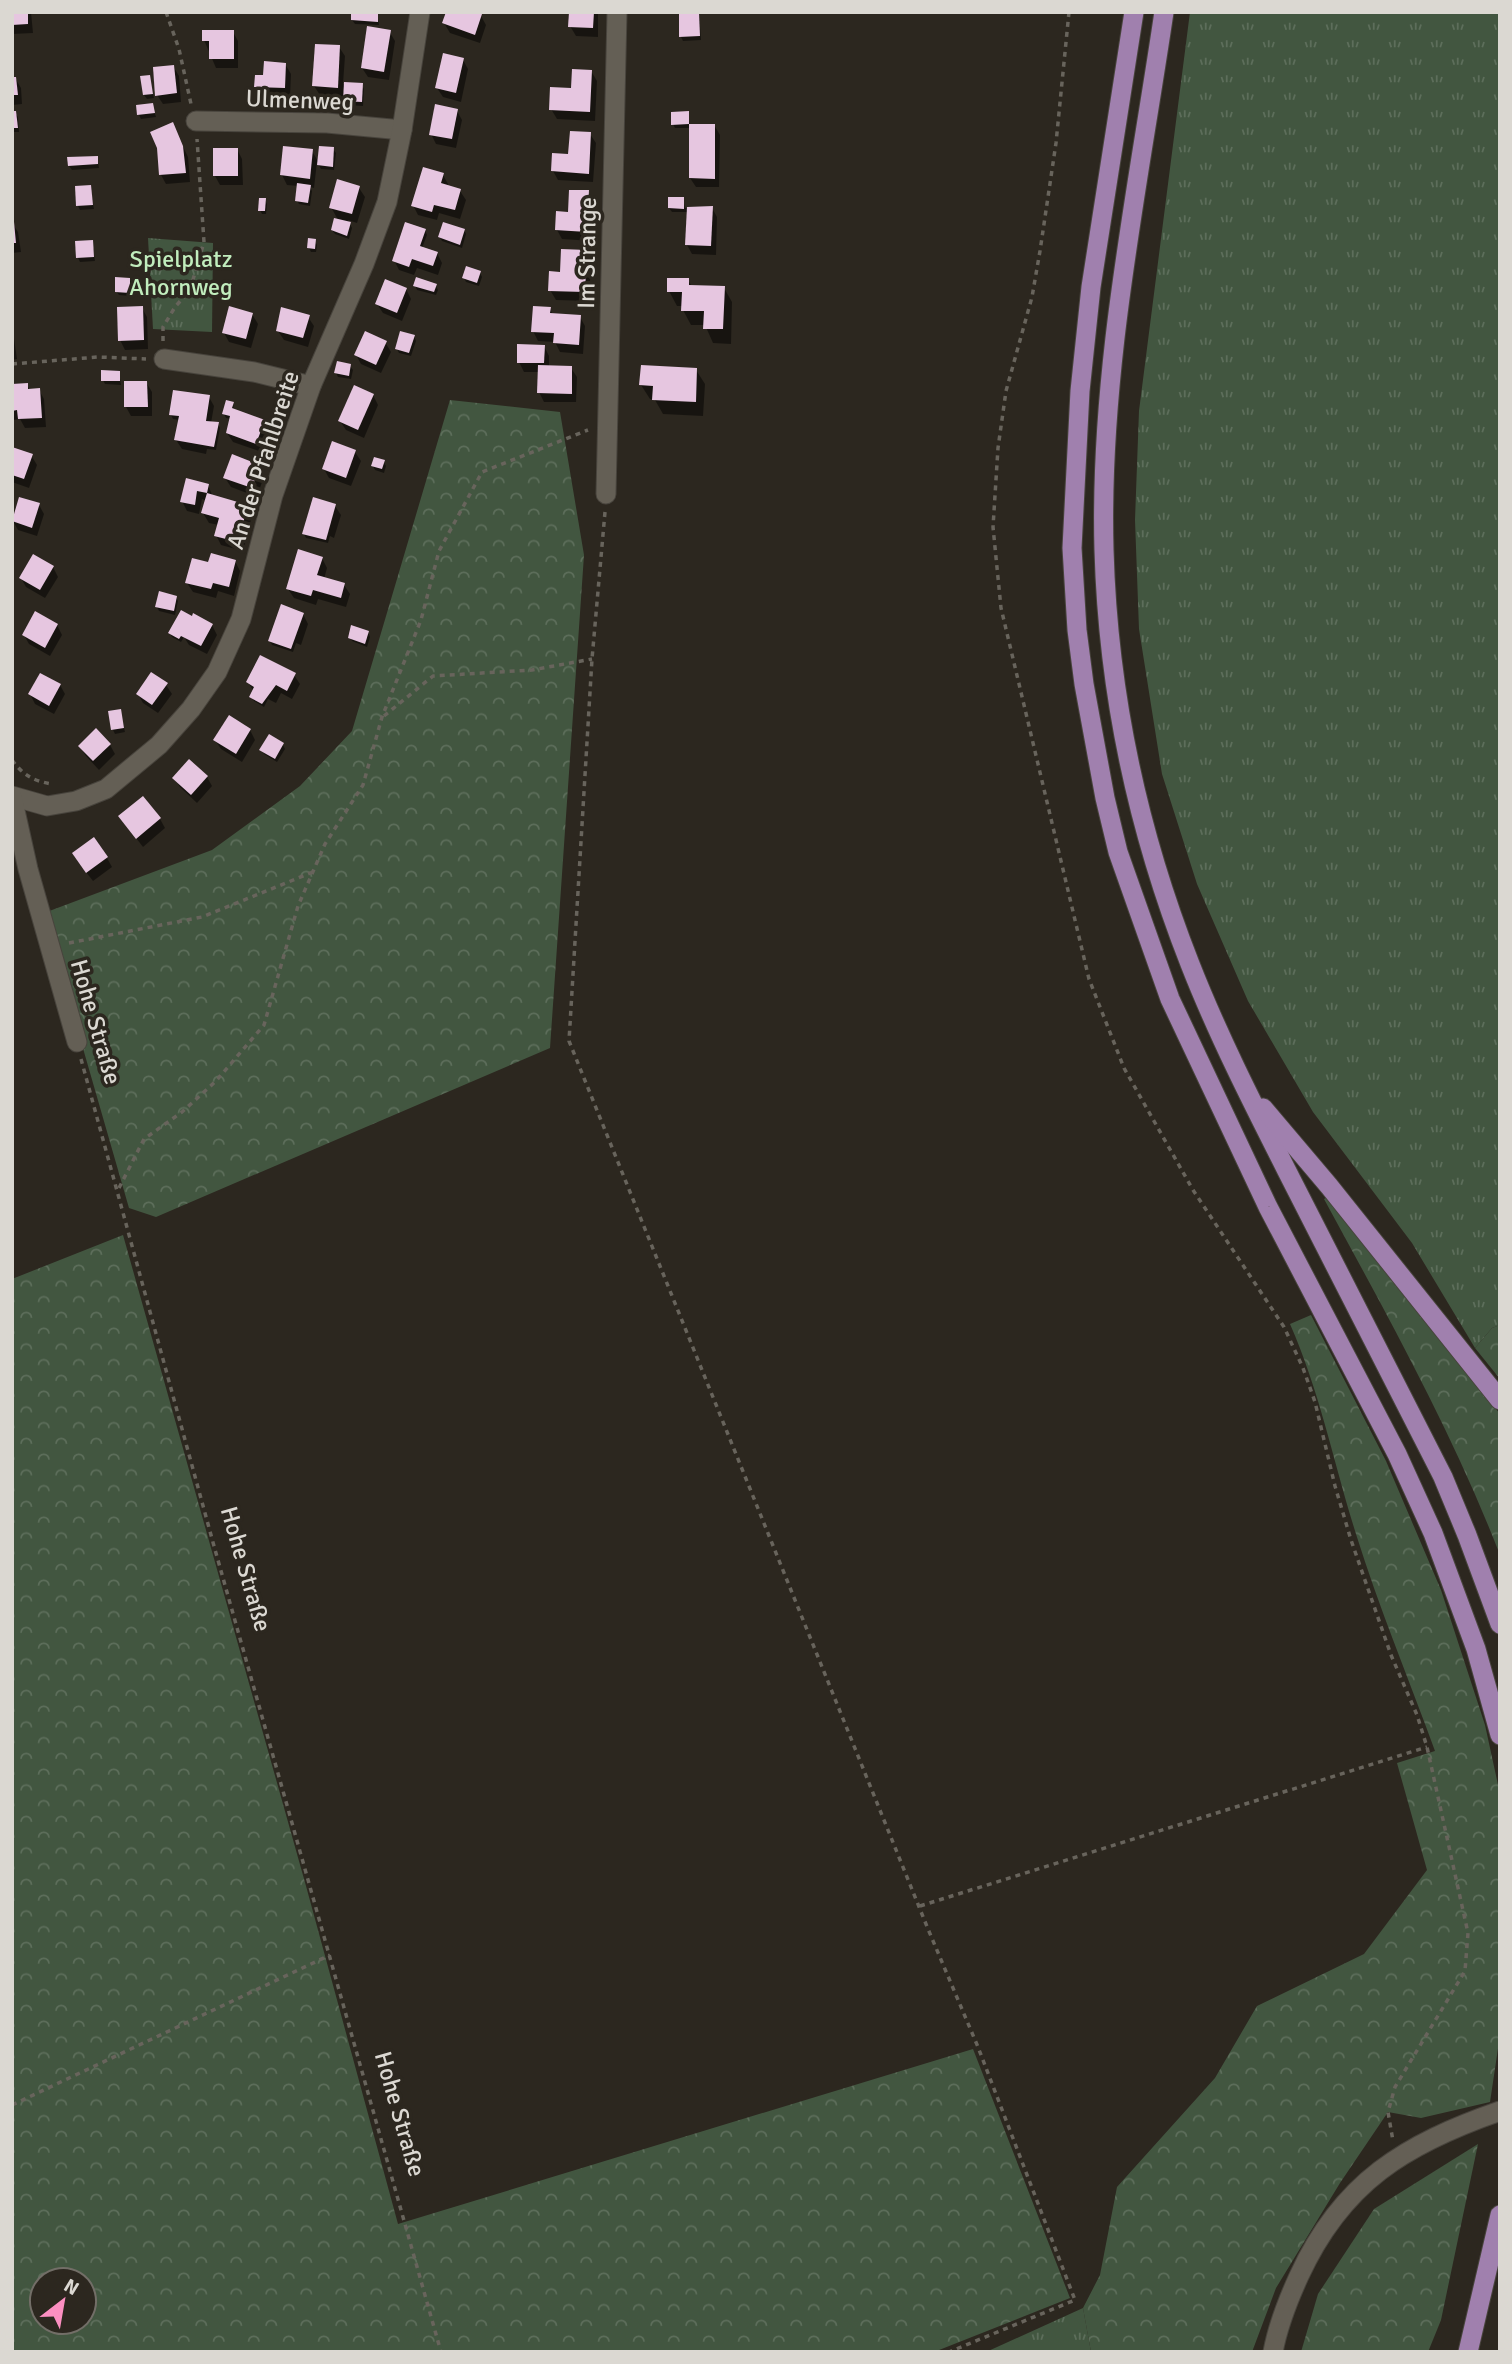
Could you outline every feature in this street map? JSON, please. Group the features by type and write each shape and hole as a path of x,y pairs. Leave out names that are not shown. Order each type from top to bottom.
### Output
{"highway":[{"path":"1134,12 1091,287 1080,391 1072,548 1077,630 1084,684 1105,798 1131,891 1170,999 1268,1207 1397,1454 1433,1533 1476,1649 1500,1735"},
{"path":"1164,12 1119,306 1110,405 1104,549 1108,614 1132,778 1146,835 1190,966 1242,1083 1443,1477 1500,1625"},
{"path":"1242,1083 1329,1186 1500,1401"},
{"path":"1468,2352 1500,2215"},
{"path":"1460,2352 1478,2316"}],"street":[{"name":"An der Pfahlbreite","path":"12,796 47,806 76,801 106,789 159,745 191,709 217,672 241,619 273,495 311,386 364,264 387,202 402,130 420,12"},
{"name":"Im Strange","path":"606,494 617,12"},
{"name":"Ulmenweg","path":"196,121 327,123 402,130"},
{"path":"164,359 254,372 311,386"},
{"name":"Hohe Straße","path":"12,796 28,869 76,1042"},
{"path":"1273,2352 1284,2312 1305,2263 1316,2242 1347,2199 1377,2172 1413,2149 1474,2120 1500,2111"}],"path":[{"path":"12,364 99,357 164,359 163,327 190,290 204,242 196,121 179,49 166,12"},
{"path":"118,1190 144,1139 182,1112 216,1082 264,1025 298,906 326,844 363,785 382,717 421,620 439,551 482,472 608,423"},
{"path":"606,494 592,659 569,1041 978,2047 1075,2300 949,2352"},
{"path":"382,717 433,676 532,670 592,659"},
{"path":"12,760 22,773 36,781 54,785"},
{"path":"50,947 202,917 313,873"},
{"name":"Hohe Straße","path":"76,1042 214,1546 441,2352"},
{"path":"920,1906 1427,1747"},
{"path":"12,2105 330,1955"}],"green space":[{"path":"1190,12 1500,12 1500,1325 1492,1328 1475,1348 1412,1243 1313,1112 1248,1001 1197,884 1162,774 1139,629 1135,520 1139,411"},
{"name":"Spielplatz Ahornweg","path":"148,238 213,243 212,332 153,329"},
{"path":"450,400 560,412 584,555 550,1048 156,1217 129,1208 44,913 212,850 300,786 352,731"},
{"path":"1329,1196 1500,1414 1500,1555 1440,1418 1324,1199"},
{"path":"123,1235 398,2224 973,2049 1070,2298 934,2352 12,2352 12,1279"},
{"path":"1311,1315 1386,1461 1441,1590 1485,1725 1500,1794 1500,2035 1490,2102 1421,2118 1388,2112 1340,2183 1276,2288 1252,2352 1091,2352 1083,2308 1100,2275 1117,2187 1215,2078 1257,2006 1364,1954 1427,1870 1397,1763 1435,1751 1365,1562 1318,1402 1290,1324"},
{"path":"1500,1325 1500,1379 1475,1348 1492,1328"},
{"path":"1478,2144 1441,2320 1428,2352 1301,2352 1318,2294 1374,2209"},
{"path":"1083,2308 1091,2352 986,2352"}],"building":[{"path":"12,12 28,12 28,24 12,25"},
{"path":"351,12 378,12 378,22 351,20"},
{"path":"446,12 482,14 475,35 442,23"},
{"path":"569,12 594,12 593,28 568,27"},
{"path":"679,12 699,12 700,36 679,37"},
{"path":"367,26 391,30 384,72 361,68"},
{"path":"202,30 234,30 234,59 209,59 209,41 202,41"},
{"path":"315,44 340,45 338,88 312,86"},
{"path":"443,53 464,58 456,93 435,88"},
{"path":"264,61 286,63 285,88 254,87 255,75 263,75"},
{"path":"174,65 177,93 155,96 153,67"},
{"path":"572,69 592,70 590,112 549,110 550,87 571,88"},
{"path":"150,75 153,94 143,95 140,76"},
{"path":"12,77 16,77 18,95 12,95"},
{"path":"344,82 363,83 362,102 343,101"},
{"path":"153,103 155,113 137,115 136,105"},
{"path":"435,104 458,109 452,139 429,135"},
{"path":"12,111 16,111 18,128 12,128"},
{"path":"689,111 689,124 671,125 671,112"},
{"path":"173,122 183,146 186,173 159,175 157,148 150,132"},
{"path":"689,124 715,124 715,179 689,178"},
{"path":"570,131 591,132 589,174 551,171 552,153 568,154"},
{"path":"283,146 313,149 310,179 280,175"},
{"path":"319,146 334,147 333,167 317,165"},
{"path":"213,148 238,148 238,176 213,176"},
{"path":"98,156 98,164 68,166 67,157"},
{"path":"423,167 444,173 441,183 461,189 455,210 434,205 432,212 411,206"},
{"path":"337,179 360,186 352,214 329,208"},
{"path":"297,183 311,185 308,203 295,201"},
{"path":"91,185 93,205 76,206 75,186"},
{"path":"569,190 589,190 587,232 555,230 556,211 568,212"},
{"path":"668,197 684,197 684,209 668,208"},
{"path":"259,198 266,198 265,211 258,211"},
{"path":"713,206 711,246 685,245 687,207"},
{"path":"334,218 351,222 347,236 331,230"},
{"path":"14,222 16,243 12,243"},
{"path":"405,222 426,229 420,246 438,252 433,266 412,259 409,267 392,261"},
{"path":"443,222 465,229 460,245 438,237"},
{"path":"308,238 316,239 315,249 307,248"},
{"path":"93,240 94,257 76,258 75,241"},
{"path":"561,249 587,250 585,292 548,291 549,271 560,272"},
{"path":"466,266 481,271 477,283 462,278"},
{"path":"115,277 130,278 130,293 115,292"},
{"path":"416,277 437,284 434,292 413,286"},
{"path":"667,278 689,278 689,285 725,286 723,329 703,329 704,311 681,311 682,292 667,292"},
{"path":"385,279 407,288 397,313 375,304"},
{"path":"143,306 144,340 118,341 117,307"},
{"path":"229,306 253,313 246,339 222,333"},
{"path":"533,306 551,307 550,313 581,315 579,345 553,343 554,333 531,332"},
{"path":"281,307 310,315 303,338 276,331"},
{"path":"365,331 387,341 376,365 354,355"},
{"path":"400,331 415,335 409,353 395,349"},
{"path":"517,344 545,345 544,363 517,363"},
{"path":"337,361 351,364 349,376 334,373"},
{"path":"538,365 572,366 572,394 537,393"},
{"path":"641,365 697,368 696,402 652,400 653,386 639,385"},
{"path":"101,370 120,371 120,381 101,381"},
{"path":"124,381 147,381 148,407 124,407"},
{"path":"28,383 28,389 40,388 42,418 18,419 17,410 12,411 12,384"},
{"path":"354,385 374,394 358,430 338,421"},
{"path":"173,390 210,395 206,421 219,422 214,447 174,440 179,416 169,415"},
{"path":"226,400 234,402 232,408 265,420 256,444 226,433 230,416 222,414"},
{"path":"332,441 356,450 346,478 322,469"},
{"path":"12,447 33,454 24,479 12,475"},
{"path":"232,454 260,465 252,488 223,478"},
{"path":"374,457 385,460 382,469 371,466"},
{"path":"186,478 209,484 207,493 197,491 195,505 180,502"},
{"path":"207,493 248,505 238,542 214,536 219,518 201,513"},
{"path":"19,497 40,503 32,528 12,521"},
{"path":"313,497 336,504 326,540 302,534"},
{"path":"298,549 323,557 317,575 345,583 341,598 313,590 311,596 286,589"},
{"path":"211,553 236,560 229,587 213,583 211,589 185,583 192,558 208,562"},
{"path":"33,554 54,566 40,590 19,578"},
{"path":"159,591 177,596 174,611 155,607"},
{"path":"281,604 304,613 291,649 268,641"},
{"path":"181,610 213,624 201,646 168,633"},
{"path":"35,611 58,624 45,648 22,635"},
{"path":"351,625 369,631 365,644 348,638"},
{"path":"260,655 296,673 287,691 276,685 262,704 249,697 254,687 246,682"},
{"path":"151,672 168,683 152,705 136,694"},
{"path":"40,673 61,684 49,706 28,694"},
{"path":"121,709 124,728 111,730 108,711"},
{"path":"229,715 251,729 236,754 213,740"},
{"path":"96,728 111,744 93,761 78,746"},
{"path":"269,734 284,743 275,759 259,750"},
{"path":"189,759 208,776 191,795 172,778"},
{"path":"143,796 161,818 136,839 118,816"},
{"path":"94,837 108,857 86,873 72,853"}]}
